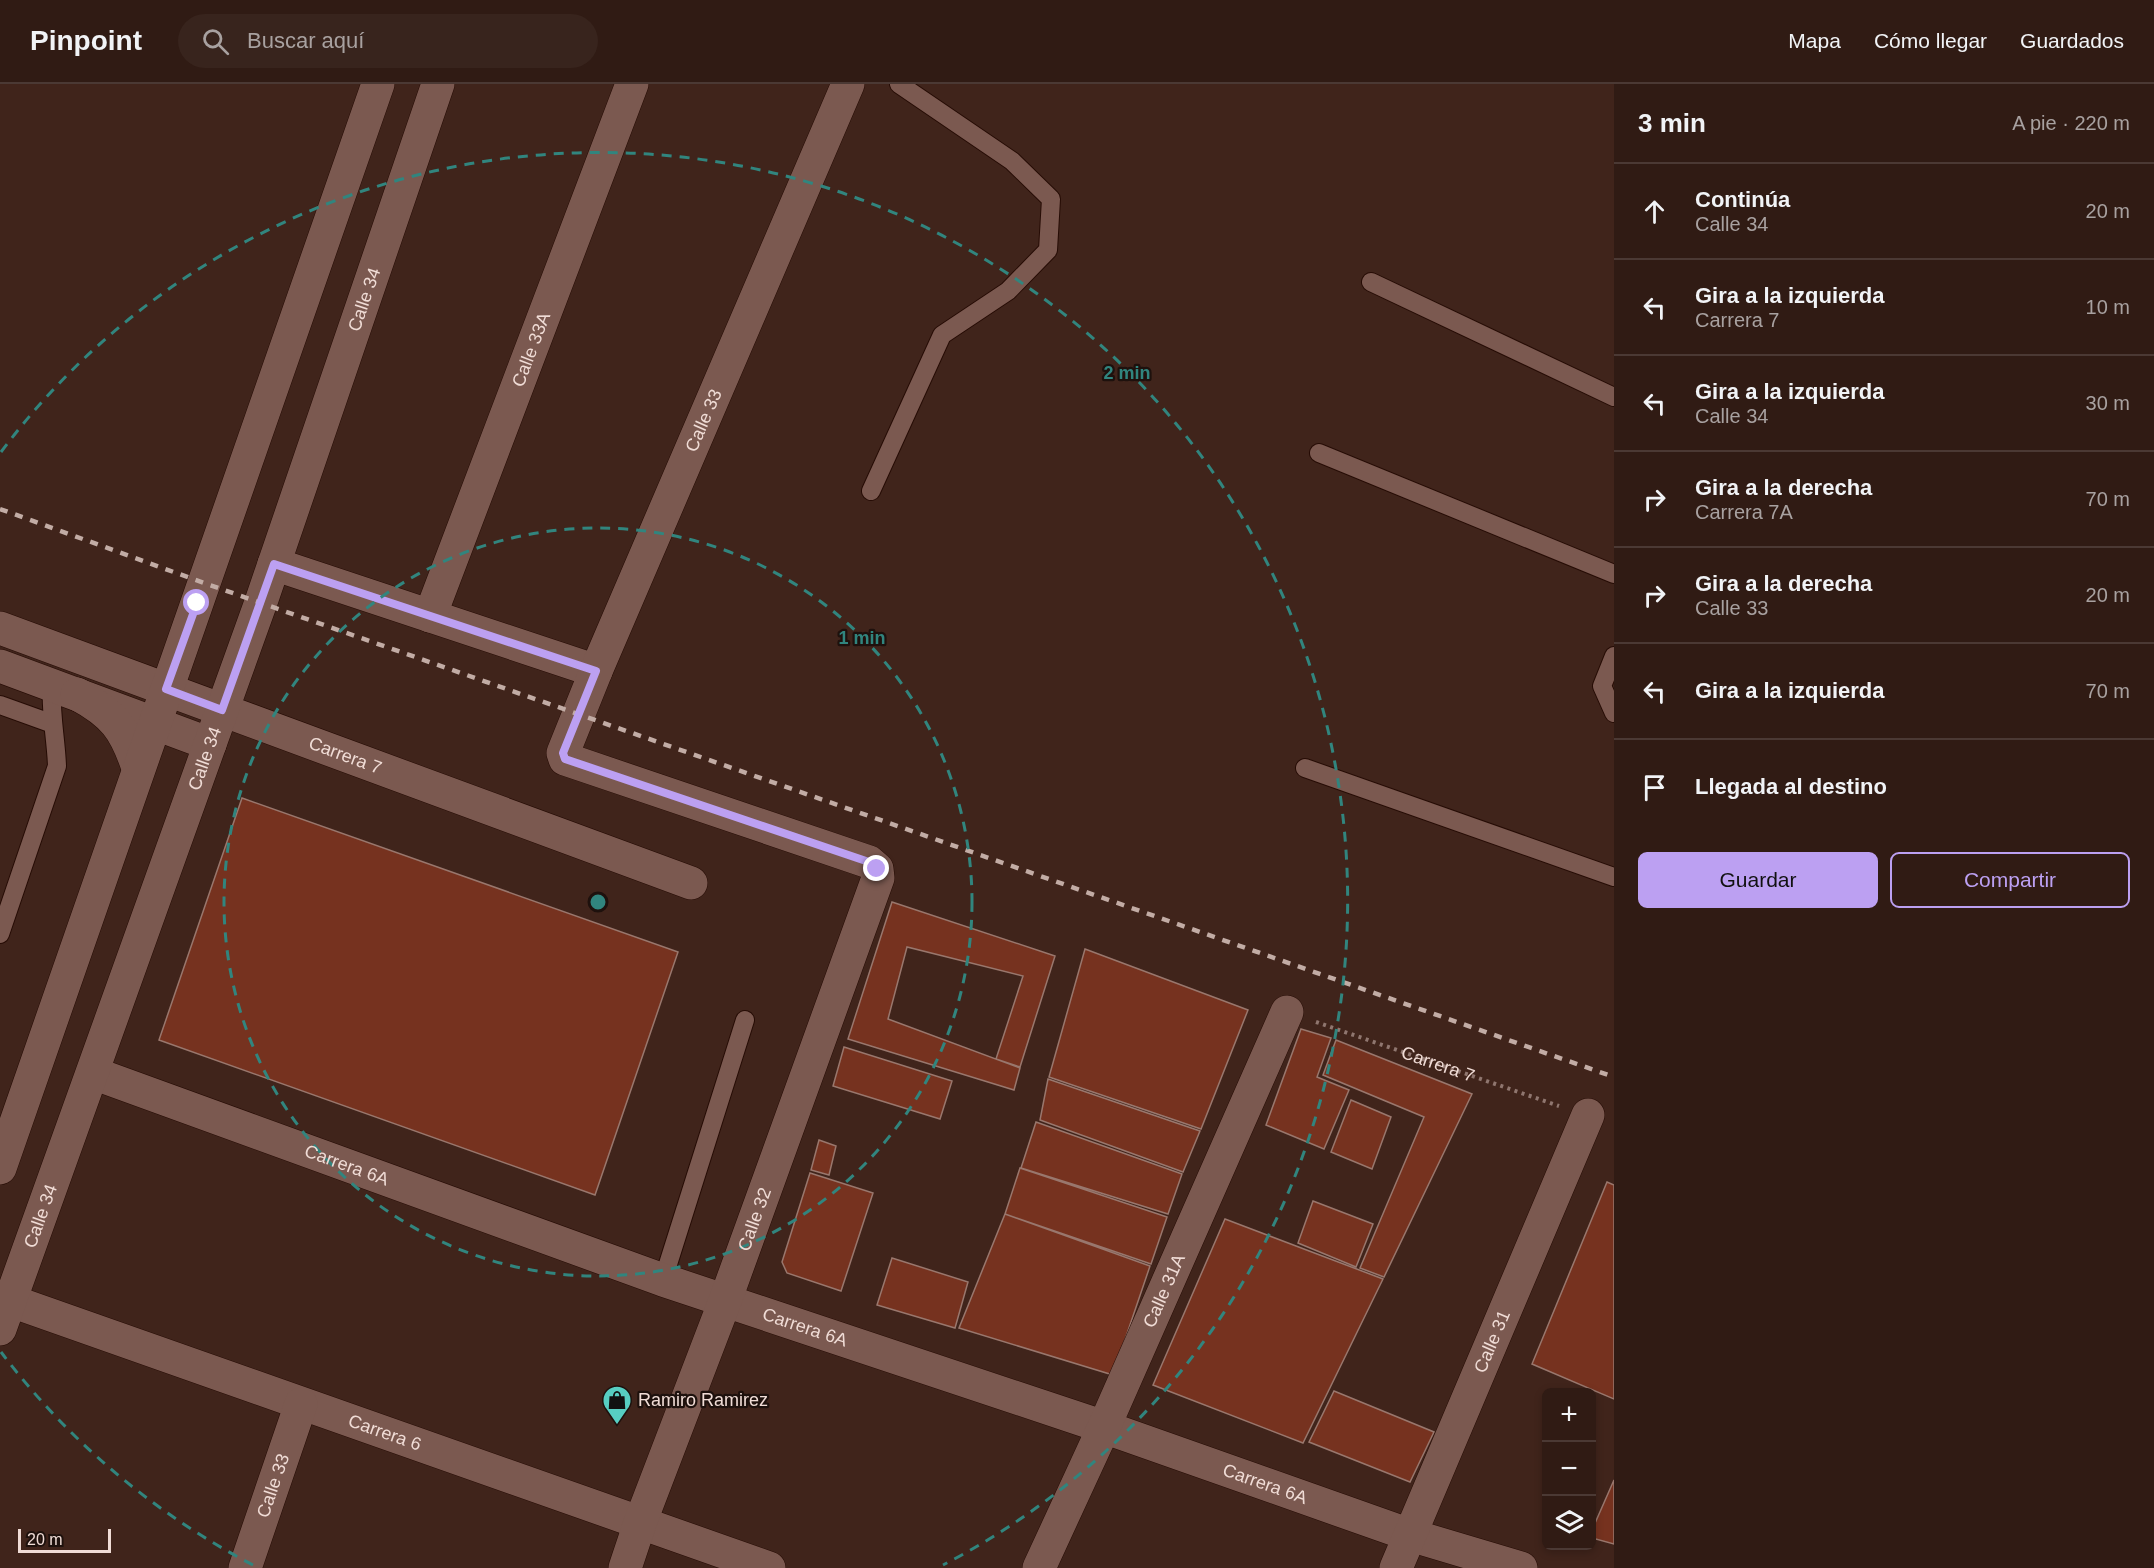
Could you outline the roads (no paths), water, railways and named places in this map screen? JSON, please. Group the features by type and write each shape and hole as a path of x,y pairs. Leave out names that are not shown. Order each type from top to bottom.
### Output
{"street":[{"path":"0,1168 378,84"},
{"name":"Calle 34","path":"3,1309 93,1073 274,564 438,84"},
{"name":"Calle 33A","path":"430,616 632,84"},
{"name":"Calle 33","path":"848,84 596,671 563,757 869,862 877,869"},
{"path":"274,564 596,671"},
{"name":"Carrera 7","path":"0,628 691,883"},
{"path":"0,666 210,744"},
{"path":"64,690 98,706 116,722 129,742 138,768"},
{"name":"Calle 32","path":"625,1568 640,1522 725,1301 878,878 877,869"},
{"name":"Calle 31A","path":"1039,1568 1104,1427 1287,1012"},
{"name":"Carrera 6A","path":"93,1073 663,1280 1104,1427 1410,1535 1521,1568"},
{"name":"Calle 31","path":"1396,1568 1587,1116"},
{"name":"Carrera 6","path":"3,1309 301,1404 769,1568"},
{"name":"Calle 33","path":"245,1568 301,1404"}],"lane":[{"path":"872,491 942,335 1008,291 1048,250 1051,199 1012,161 899,84"},
{"path":"1371,282 1614,397"},
{"path":"1319,453 1614,574"},
{"path":"1614,656 1602,686 1614,713"},
{"path":"0,934 57,766 50,708 64,690"},
{"path":"0,705 53,724"},
{"path":"1305,768 1614,877"},
{"path":"663,1280 745,1020"}],"railway":[{"path":"0,509 204,583 1614,1077"}],"place":[{"name":"Ramiro Ramirez","path":"617,1426"}]}
